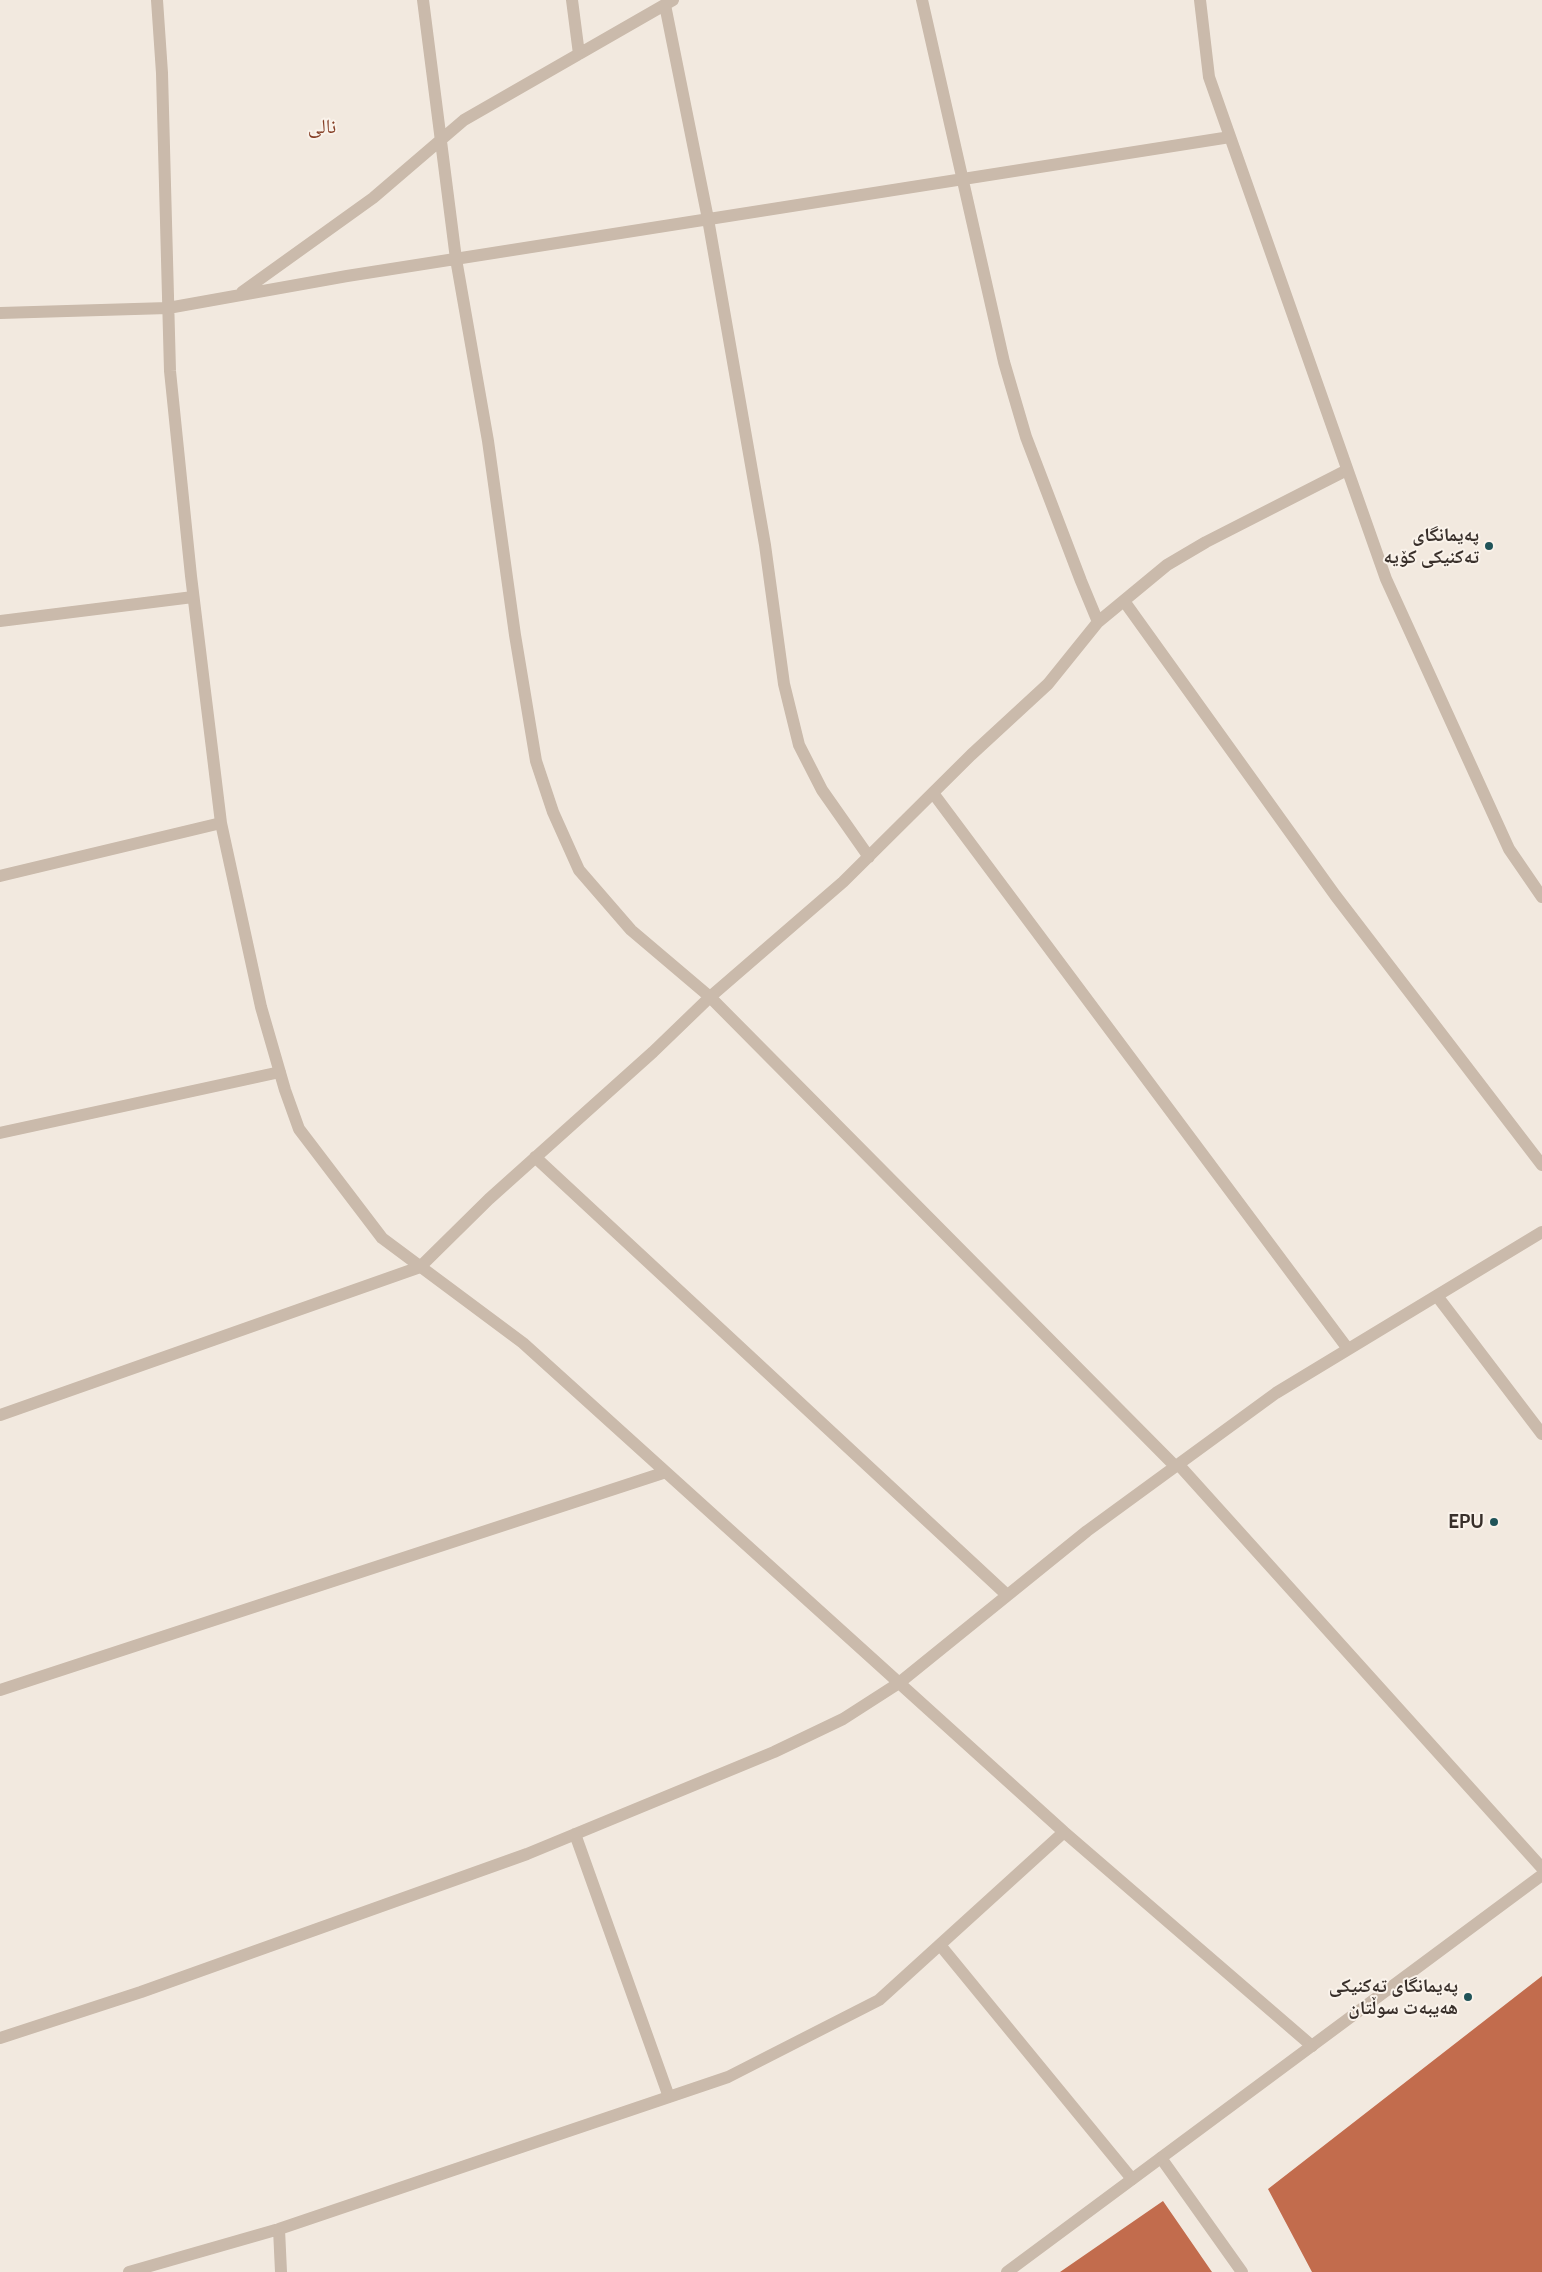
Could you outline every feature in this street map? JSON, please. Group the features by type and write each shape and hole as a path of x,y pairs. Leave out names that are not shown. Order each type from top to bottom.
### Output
{"street":[{"path":"157,0 162,73 170,371 193,597 220,823 261,1007 299,1129 382,1238 523,1343 1064,1832 1312,2046"},
{"path":"423,0 456,259 488,442 515,636 536,761 553,812 579,870 631,930 710,997 1177,1465 1542,1868"},
{"path":"572,0 579,54"},
{"path":"922,0 1004,362 1026,437 1098,622"},
{"path":"1200,0 1209,77 1390,588 1509,849 1542,897"},
{"path":"238,294 373,198 464,120 669,2 765,545 784,684 799,745 822,790 869,858"},
{"path":"0,313 168,308 238,294 1230,137"},
{"path":"0,1414 420,1267 489,1199 653,1052 710,997 869,858 933,793 1048,684 1098,622 1167,565 1347,470"},
{"path":"0,621 193,597"},
{"path":"1124,601 1335,895 1542,1165"},
{"path":"933,793 1348,1349"},
{"path":"0,876 220,823"},
{"path":"0,1133 280,1072"},
{"path":"535,1157 1008,1595"},
{"path":"0,2038 178,1978 527,1854 800,1740 843,1719 899,1683 1087,1531 1276,1393 1542,1232"},
{"path":"1436,1296 1542,1434"},
{"path":"0,1690 666,1472"},
{"path":"129,2272 279,2228 728,2077 879,2000 1064,1832"},
{"path":"575,1834 669,2097"},
{"path":"1007,2272 1542,1875"},
{"path":"940,1945 1132,2179"},
{"path":"1161,2158 1242,2272"},
{"path":"279,2228 281,2272"}],"building":[{"path":"1542,1976 1542,2272 1312,2272 1268,2189"},
{"path":"1163,2201 1212,2272 1060,2272"}],"place":[{"name":"په‌یمانگای ته‌كنیكی كۆیه‌","path":"1489,546"},
{"name":"EPU","path":"1494,1522"},
{"name":"پەیمانگای تەکنیکی هەیبەت سوڵتان","path":"1468,1997"}],"district":[{"name":"نالی","path":"322,127"}]}
